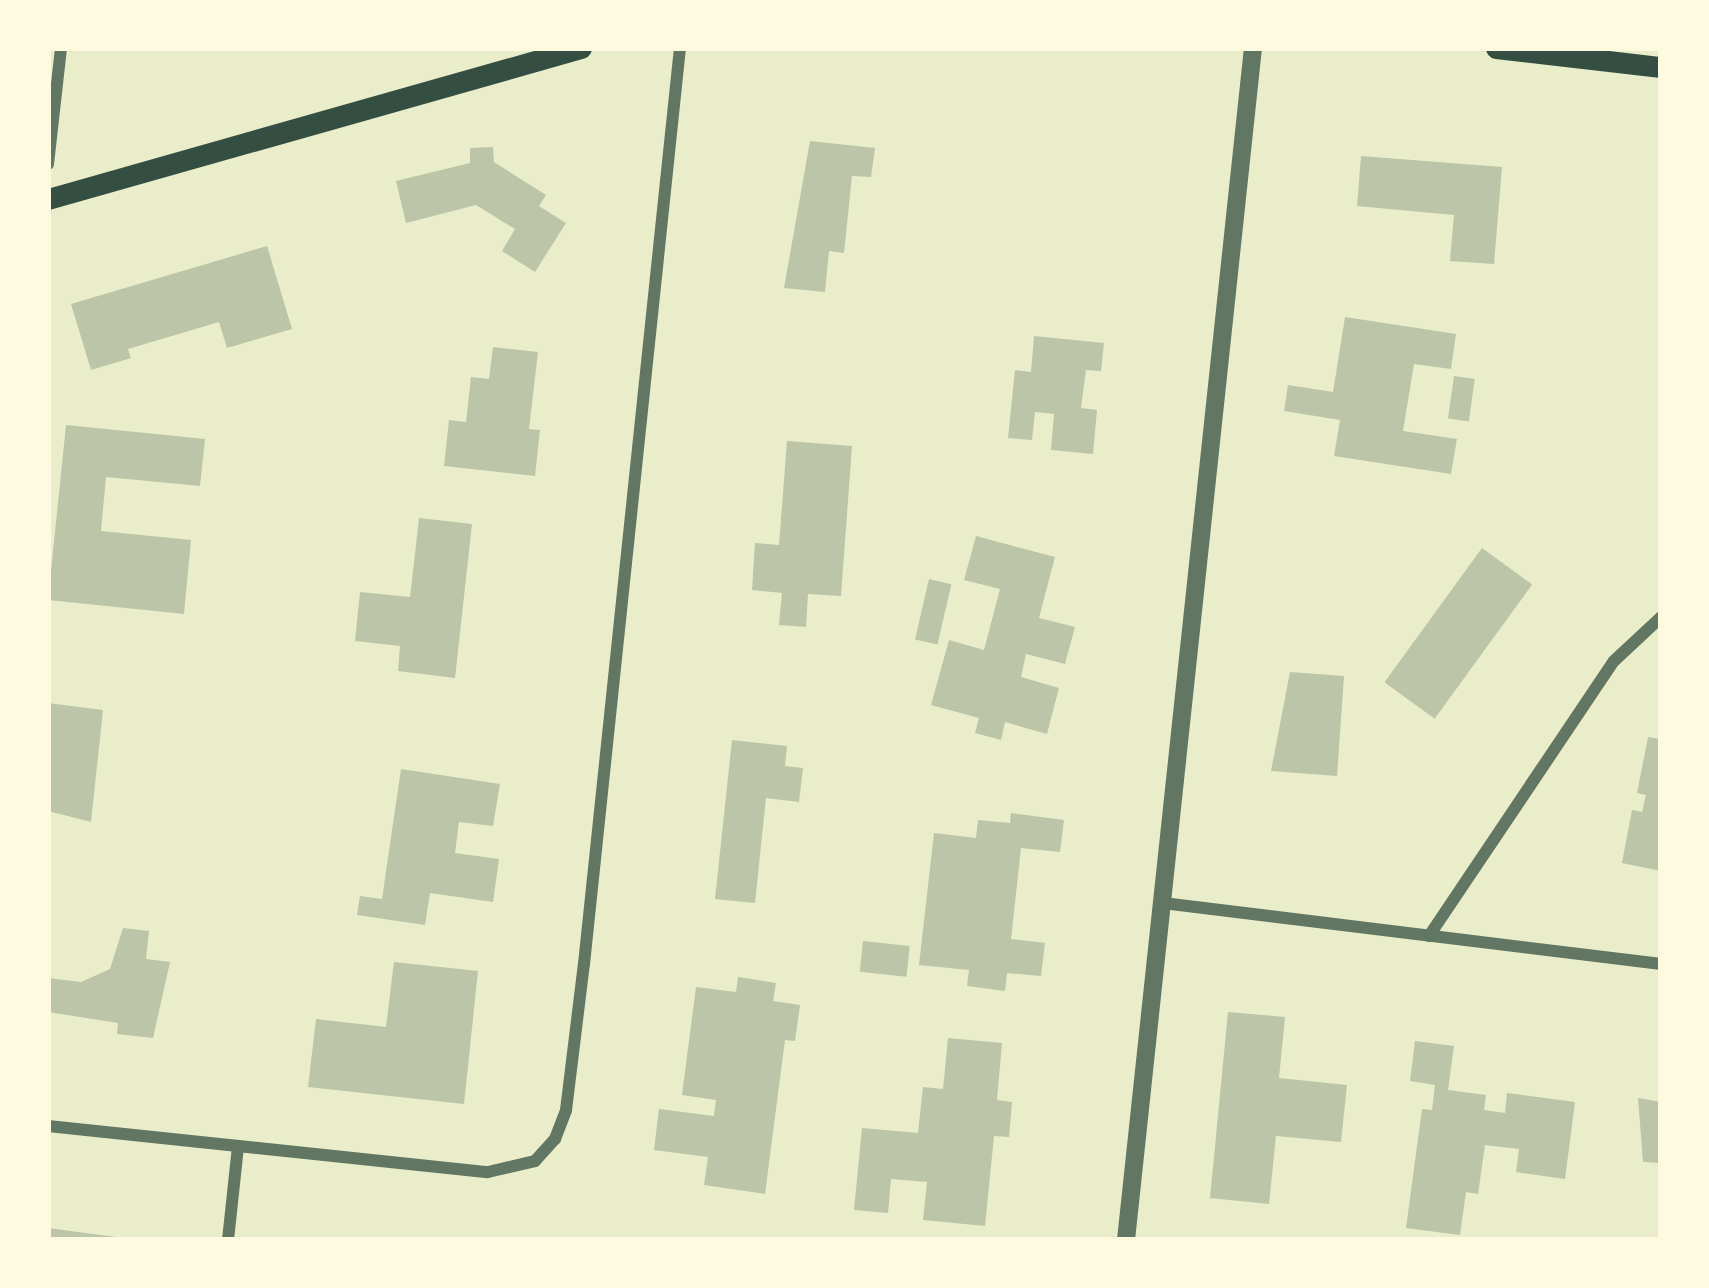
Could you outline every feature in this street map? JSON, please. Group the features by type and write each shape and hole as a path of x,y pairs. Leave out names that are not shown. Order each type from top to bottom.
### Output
{"main road":[{"path":"48,199 581,48"},
{"path":"1496,48 1661,67"}],"street":[{"path":"48,164 61,48"},
{"path":"48,1126 488,1172 544,1154 566,1110 680,48"},
{"path":"1126,1240 1253,48"},
{"path":"1429,936 1614,661 1661,617"},
{"path":"1162,903 1661,964"},
{"path":"228,1240 238,1147"}],"building":[{"path":"810,141 875,148 871,177 852,176 844,253 829,251 825,292 784,288"},
{"path":"493,147 494,162 546,195 539,206 566,223 535,272 502,251 515,229 476,205 406,223 396,181 470,163 470,148"},
{"path":"1361,156 1502,167 1494,264 1450,261 1454,215 1357,206"},
{"path":"267,246 292,329 227,348 219,322 128,349 131,358 91,370 71,304"},
{"path":"1345,317 1456,334 1451,369 1414,364 1403,431 1457,439 1451,474 1334,456 1340,420 1284,411 1288,385 1333,392"},
{"path":"1034,336 1104,343 1101,371 1086,370 1081,408 1097,410 1093,454 1051,450 1054,414 1035,412 1032,440 1008,438 1015,370 1031,372"},
{"path":"493,347 538,352 529,429 540,430 535,476 444,466 449,420 466,422 471,377 489,379"},
{"path":"1454,376 1475,379 1469,422 1448,419"},
{"path":"66,425 205,439 200,486 106,477 101,531 191,540 184,614 48,600"},
{"path":"787,441 852,446 841,596 808,594 806,627 779,625 782,593 752,590 755,543 779,545"},
{"path":"419,518 472,524 455,678 398,671 400,646 355,641 360,592 410,597"},
{"path":"976,536 1055,557 1039,618 1075,627 1065,664 1026,654 1021,677 1059,688 1047,734 1005,722 1001,740 975,733 979,718 931,705 949,640 984,650 1000,589 964,580"},
{"path":"1482,548 1532,584 1435,719 1384,682"},
{"path":"929,579 951,584 937,645 915,639"},
{"path":"1290,672 1344,676 1337,776 1271,771"},
{"path":"48,703 103,710 91,822 48,811"},
{"path":"1648,737 1661,739 1661,871 1622,863 1632,810 1642,812 1646,795 1637,793"},
{"path":"732,740 787,746 785,766 803,768 799,802 766,798 755,903 715,899"},
{"path":"401,769 500,784 493,826 459,822 455,853 499,859 493,902 430,893 425,925 357,915 360,896 382,899"},
{"path":"1011,813 1064,820 1060,852 1021,848 1011,939 1045,943 1041,976 1007,973 1005,991 967,986 969,970 919,965 934,833 976,838 978,820 1010,823"},
{"path":"123,928 149,931 146,959 170,962 153,1038 117,1034 118,1023 48,1012 48,978 81,982 110,969"},
{"path":"863,941 910,946 907,977 860,972"},
{"path":"394,962 478,971 464,1104 308,1087 316,1019 386,1027"},
{"path":"738,977 776,983 773,1001 800,1005 795,1041 785,1040 765,1194 704,1185 708,1157 654,1150 659,1109 714,1116 716,1100 682,1095 696,987 736,992"},
{"path":"1228,1012 1285,1017 1279,1078 1347,1085 1341,1142 1276,1136 1269,1204 1210,1198"},
{"path":"948,1038 1002,1043 997,1100 1012,1102 1009,1137 994,1136 985,1226 923,1220 927,1182 891,1179 888,1213 854,1210 862,1128 918,1133 923,1087 943,1089"},
{"path":"1415,1041 1454,1046 1448,1090 1486,1095 1484,1110 1505,1113 1507,1093 1575,1102 1565,1179 1516,1172 1519,1149 1485,1145 1478,1194 1466,1192 1460,1235 1406,1228 1422,1109 1432,1110 1435,1085 1410,1081"},
{"path":"1638,1098 1661,1102 1661,1163 1643,1162"},
{"path":"48,1228 116,1237 116,1240 48,1240"}]}
